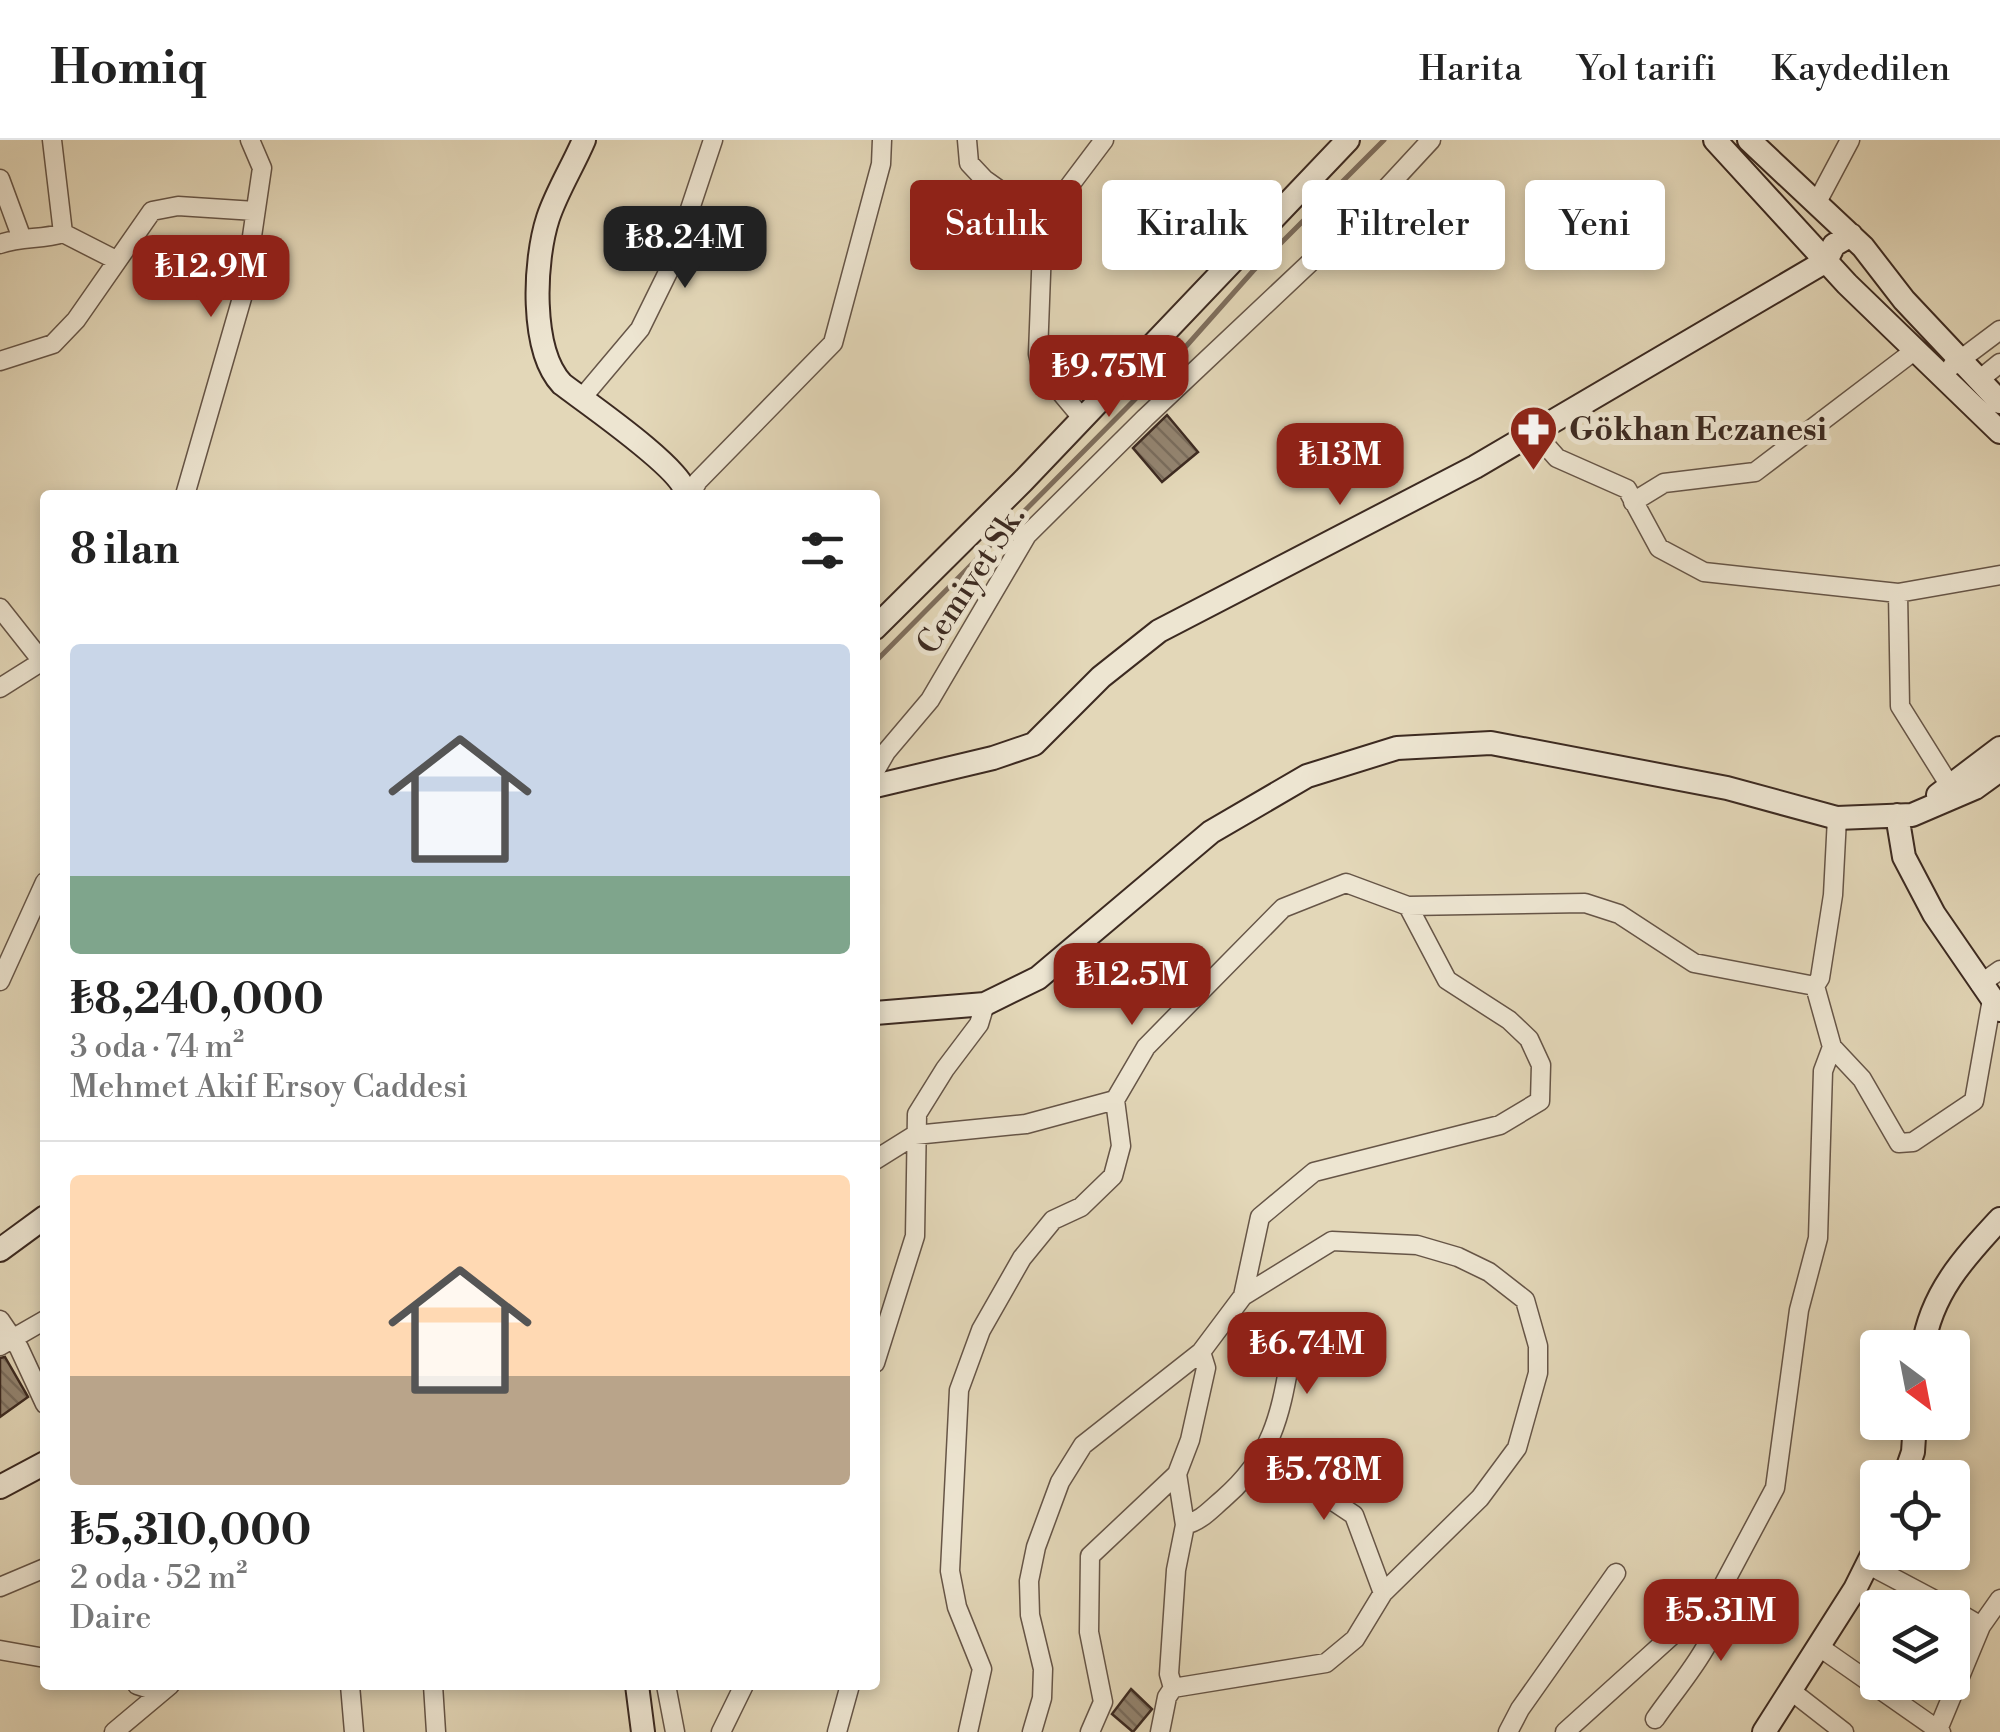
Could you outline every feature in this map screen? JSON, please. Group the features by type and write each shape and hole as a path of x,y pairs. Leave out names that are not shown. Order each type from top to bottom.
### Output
{"street":[{"path":"52,140 63,232"},
{"path":"186,490 244,290 262,168 250,140"},
{"path":"584,140 547,220 541,267 541,343 554,375 669,467 687,490"},
{"path":"581,399 640,329 670,266 713,140"},
{"path":"692,490 834,343 881,164 882,140"},
{"path":"967,140 970,163 985,180"},
{"path":"1074,180 1104,140"},
{"path":"880,623 1083,419 1348,140"},
{"name":"Cemiyet Sk.","path":"880,762 930,700 1027,535 1368,208 1431,140"},
{"path":"1715,140 1848,284 2000,432"},
{"path":"1749,140 1851,234 2000,402"},
{"path":"1816,204 1850,140"},
{"path":"0,179 21,236"},
{"path":"2,355 53,344 76,320 152,211 178,206 256,211"},
{"path":"0,244 21,236 46,239 63,232"},
{"path":"63,232 116,260"},
{"path":"880,785 993,758 1034,744 1100,677 1159,630 1458,476 1826,261 1834,245 1851,234"},
{"path":"1848,284 1876,264"},
{"path":"1041,270 1038,354 1042,370 1083,419"},
{"path":"1941,377 2000,330"},
{"path":"1633,502 1664,483 1756,472 1914,351"},
{"path":"1979,380 2000,363"},
{"path":"1534,432 1557,458 1627,489 1659,548 1704,572 1898,593 2000,574"},
{"path":"1898,593 1900,706 1950,786"},
{"path":"0,608 40,660"},
{"path":"0,688 40,666"},
{"path":"880,1013 985,1004 1038,978 1212,832 1307,776 1397,748 1491,743 1727,788 1837,818 1904,815 1975,788 2000,770"},
{"path":"1904,815 2000,748"},
{"path":"1904,815 1904,856 1934,914 1991,998"},
{"path":"1837,818 1833,895 1816,986 1832,1047 1862,1079 1898,1142 1913,1142 1974,1101 1991,998 2000,970"},
{"path":"968,1732 982,1669 957,1606 950,1571 959,1390 981,1330 1022,1258 1053,1220 1081,1206 1113,1176 1121,1146 1115,1100 1146,1047 1283,908 1346,883 1408,906 1585,903 1619,914 1694,963 1816,986"},
{"path":"0,981 40,893"},
{"path":"1243,1296 1260,1217 1314,1172 1500,1125 1540,1101 1540,1066 1530,1039 1509,1020 1447,980 1408,906"},
{"path":"880,1347 915,1236 918,1114 979,1024 985,1004"},
{"path":"1565,1732 1718,1594 1775,1488 1798,1310 1818,1238 1823,1071 1832,1047"},
{"path":"880,1157 915,1135 1026,1124 1115,1100"},
{"path":"1926,1330 1953,1270 2000,1220"},
{"path":"0,1250 40,1221"},
{"path":"1032,1732 1042,1698 1043,1669 1030,1615 1029,1580 1036,1546 1060,1482 1083,1445 1202,1352 1243,1296 1332,1241 1417,1245 1458,1257 1489,1272 1526,1300 1538,1346 1538,1373 1517,1448 1480,1498 1383,1593 1355,1640 1326,1664 1173,1688 1166,1696 1160,1732"},
{"path":"0,1320 6,1342 40,1396"},
{"path":"6,1342 40,1323"},
{"path":"1184,1526 1198,1522 1236,1488 1264,1455 1281,1409 1297,1324"},
{"path":"1090,1732 1104,1702 1089,1632 1090,1556 1177,1474 1190,1440 1206,1368 1202,1352"},
{"path":"1264,1455 1354,1514 1383,1593"},
{"path":"0,1486 40,1465"},
{"path":"1173,1688 1169,1674 1184,1526 1177,1474"},
{"path":"0,1587 40,1570"},
{"path":"1764,1732 1863,1570"},
{"path":"1896,1570 1925,1590"},
{"path":"1508,1732 1616,1573"},
{"path":"1655,1718 1717,1629 1722,1608 1718,1594"},
{"path":"1818,1646 1939,1731 1982,1626 2000,1599"},
{"path":"1970,1619 1982,1626"},
{"path":"0,1650 40,1657"},
{"path":"114,1732 163,1690"},
{"path":"350,1690 354,1732"},
{"path":"433,1690 436,1732"},
{"path":"638,1690 643,1732"},
{"path":"667,1690 674,1732"},
{"path":"721,1732 742,1690"},
{"path":"838,1732 849,1690"},
{"path":"1790,1690 1844,1732"}],"building":[{"path":"1167,415 1198,452 1162,482 1133,448"},
{"path":"5,1357 28,1397 0,1417 0,1358"},
{"path":"1131,1689 1152,1709 1133,1732 1112,1714"}],"waterway":[{"path":"880,657 1173,361 1253,271 1384,140"}],"place":[{"name":"Gökhan Eczanesi","path":"1534,472"}]}
